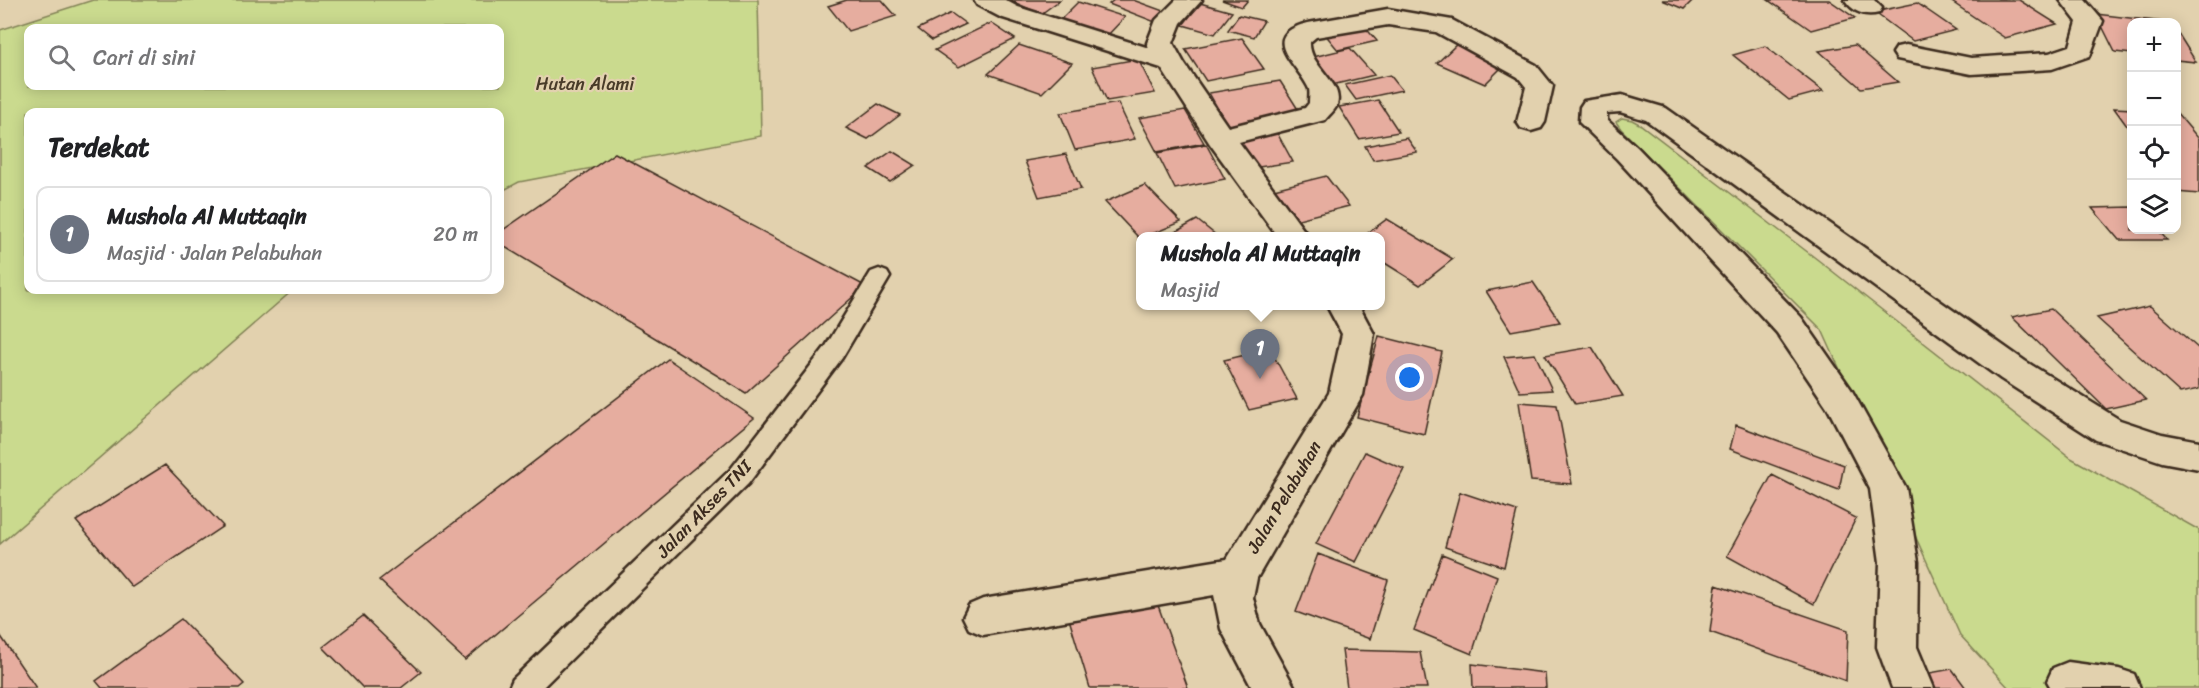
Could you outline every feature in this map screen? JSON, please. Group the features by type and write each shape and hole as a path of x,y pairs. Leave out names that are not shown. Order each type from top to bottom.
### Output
{"street":[{"path":"986,0 1009,12 1168,62"},
{"path":"1190,0 1169,20 1160,43 1168,62 1179,74 1220,138 1289,232"},
{"path":"1906,53 1971,66 2052,61 2081,51 2090,21 2072,0"},
{"path":"1220,138 1315,114 1323,105 1323,90 1296,52 1297,39 1308,31 1388,17 1443,24 1527,71 1540,86 1531,122"},
{"path":"1913,688 1897,646 1899,562 1888,488 1845,408 1789,325 1626,153 1593,122 1594,107 1622,103 1656,114 2022,376 2108,430 2162,448 2199,455"},
{"name":"Jalan Pelabuhan","path":"1274,688 1241,628 1233,598 1239,574 1346,395 1358,334 1345,310"},
{"path":"983,617 1239,574"},
{"path":"2068,681 2119,688"}],"lane":[{"name":"Jalan Akses TNI","path":"523,688 739,477 834,352 879,277"}],"green space":[{"name":"Hutan Alami","path":"93,0 758,0 761,136 519,182 504,190 504,108 24,108 24,294 288,294 0,544 0,30"},
{"path":"1622,118 1641,125 2071,458 2199,530 2199,688 2009,688 1960,635 1822,330 1621,129 1616,122"}],"building":[{"path":"847,0 882,0 896,16 848,31 828,6"},
{"path":"1009,0 1060,0 1041,14"},
{"path":"1114,0 1133,0 1166,12 1155,22 1109,4"},
{"path":"1222,0 1248,0 1242,7"},
{"path":"1662,0 1693,0 1684,9"},
{"path":"1768,0 1829,0 1855,18 1811,30"},
{"path":"1949,0 2019,0 2057,24 2005,38"},
{"path":"1078,2 1125,17 1106,37 1058,22"},
{"path":"1200,3 1232,12 1215,34 1183,25"},
{"path":"1917,3 1956,30 1913,41 1874,12"},
{"path":"951,13 966,24 932,40 918,29"},
{"path":"2096,14 2130,18 2127,18 2127,53 2115,52"},
{"path":"1239,15 1264,21 1254,37 1228,30"},
{"path":"991,23 1015,39 959,67 935,50"},
{"path":"1363,25 1377,41 1338,50 1324,33"},
{"path":"1242,38 1264,69 1206,81 1185,49"},
{"path":"2181,38 2196,62 2181,60"},
{"path":"1019,45 1072,63 1042,93 988,74"},
{"path":"1456,45 1504,65 1485,84 1437,63"},
{"path":"1855,45 1898,82 1861,88 1819,51"},
{"path":"1765,46 1823,91 1789,100 1733,55"},
{"path":"1350,48 1374,75 1332,85 1309,58"},
{"path":"1138,59 1155,93 1107,101 1092,67"},
{"path":"1390,75 1402,90 1356,100 1345,85"},
{"path":"1280,81 1301,114 1229,128 1209,93"},
{"path":"1378,100 1399,132 1359,139 1339,107"},
{"path":"1118,103 1135,139 1075,150 1060,113"},
{"path":"878,104 900,115 868,139 846,128"},
{"path":"2114,108 2127,109 2127,126"},
{"path":"1185,110 1204,143 1157,152 1139,118"},
{"path":"2181,118 2199,139 2199,194 2181,192"},
{"path":"1276,131 1293,162 1252,168 1236,137"},
{"path":"1407,138 1417,152 1373,160 1365,146"},
{"path":"1206,144 1225,179 1175,189 1157,153"},
{"path":"892,151 915,165 890,182 868,168"},
{"path":"615,153 865,286 746,393 504,246 504,229"},
{"path":"1066,154 1081,189 1039,197 1025,161"},
{"path":"1326,176 1349,206 1295,220 1274,189"},
{"path":"1145,185 1181,222 1157,232 1136,232 1136,235 1105,202"},
{"path":"2127,207 2127,234 2162,234 2167,240 2119,240 2092,208"},
{"path":"1387,219 1453,259 1420,285 1385,263 1385,232 1369,232"},
{"path":"1197,220 1212,232 1175,232"},
{"path":"1533,282 1560,322 1511,331 1486,291"},
{"path":"2150,306 2199,349 2199,389 2180,393 2097,318"},
{"path":"2051,309 2146,400 2106,409 2012,317"},
{"path":"1379,336 1442,352 1424,434 1357,417"},
{"path":"1592,347 1623,396 1575,404 1545,355"},
{"path":"1270,349 1297,399 1249,410 1224,360"},
{"path":"1535,354 1552,390 1520,392 1504,357"},
{"path":"668,359 754,418 465,660 379,580"},
{"path":"1519,402 1557,405 1572,484 1531,481"},
{"path":"1736,425 1844,465 1839,490 1730,449"},
{"path":"1365,452 1404,469 1356,562 1316,544"},
{"path":"165,465 223,526 132,587 76,521"},
{"path":"1772,475 1856,518 1814,604 1727,556"},
{"path":"1460,492 1517,511 1504,567 1445,547"},
{"path":"1318,554 1388,580 1370,639 1296,612"},
{"path":"1442,554 1497,576 1472,654 1414,630"},
{"path":"1716,585 1848,630 1846,681 1710,632"},
{"path":"1155,597 1188,688 1090,688 1069,619"},
{"path":"363,616 421,672 401,688 363,688 323,647"},
{"path":"181,619 244,684 239,688 102,688 96,681"},
{"path":"0,635 36,688 0,688"},
{"path":"1342,650 1420,652 1427,688 1347,688"},
{"path":"1472,664 1545,673 1546,688 1473,688"},
{"path":"1952,669 1966,688 1921,688 1913,676"}],"place":[{"name":"Mushola Al Muttaqin","path":"1260,379"}]}
